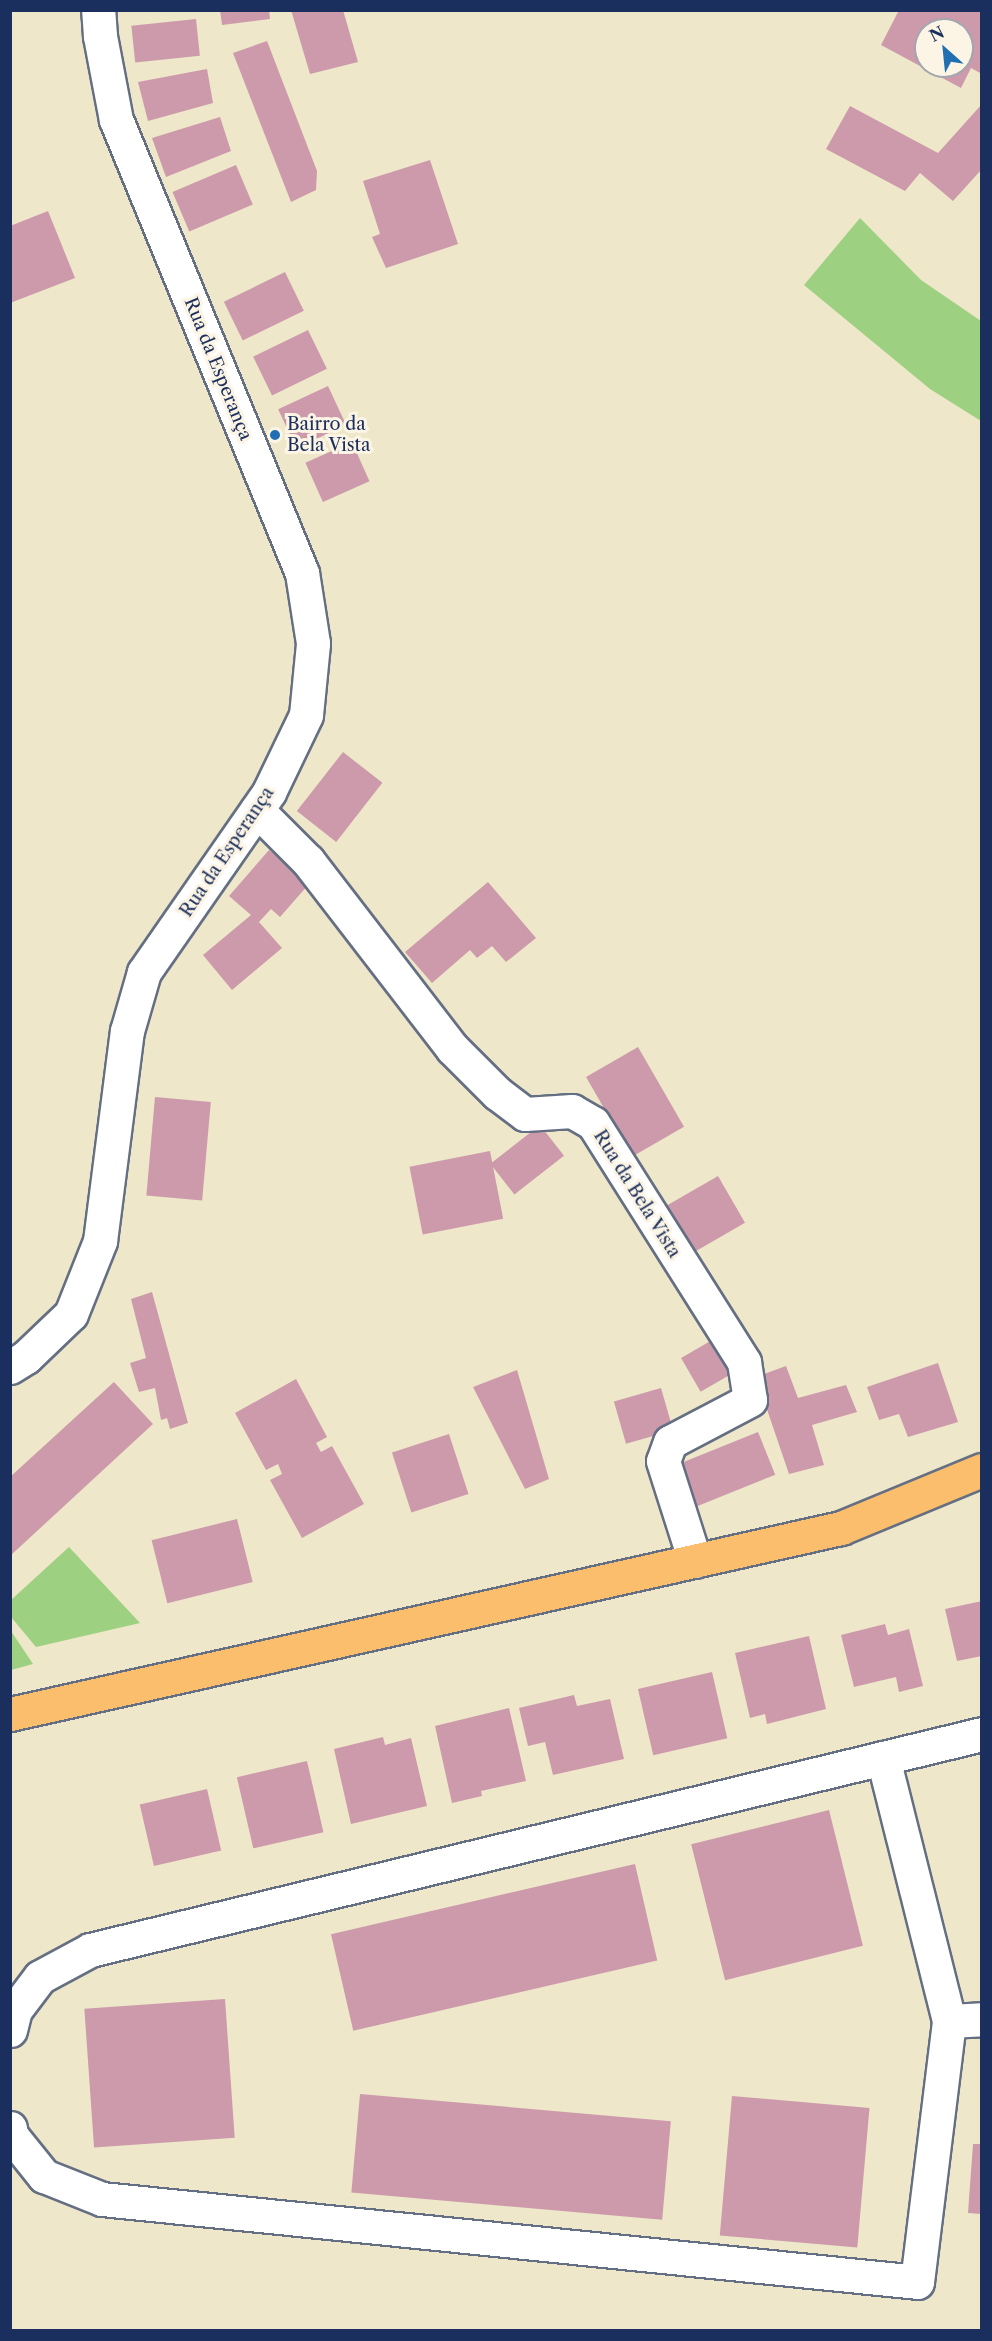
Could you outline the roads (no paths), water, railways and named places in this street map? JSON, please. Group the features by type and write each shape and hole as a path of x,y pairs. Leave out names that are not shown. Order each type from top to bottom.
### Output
{"main road":[{"path":"10,1714 841,1528 981,1470"}],"street":[{"name":"Rua da Esperança","path":"10,1367 26,1357 71,1314 100,1241 127,1031 144,972 269,792 306,714 313,643 302,573 116,120 100,36 98,10"},
{"name":"Rua da Bela Vista","path":"257,810 308,861 452,1048 497,1093 525,1114 572,1111 592,1123 744,1362 750,1400 670,1442 663,1461 695,1561"},
{"path":"10,2030 15,2010 40,1977 90,1950 981,1734"},
{"path":"10,2128 11,2135 44,2176 102,2199 917,2282 949,2021 883,1758"},
{"path":"949,2021 981,2019"}],"place":[{"name":"Bairro da Bela Vista","path":"275,435"}]}
